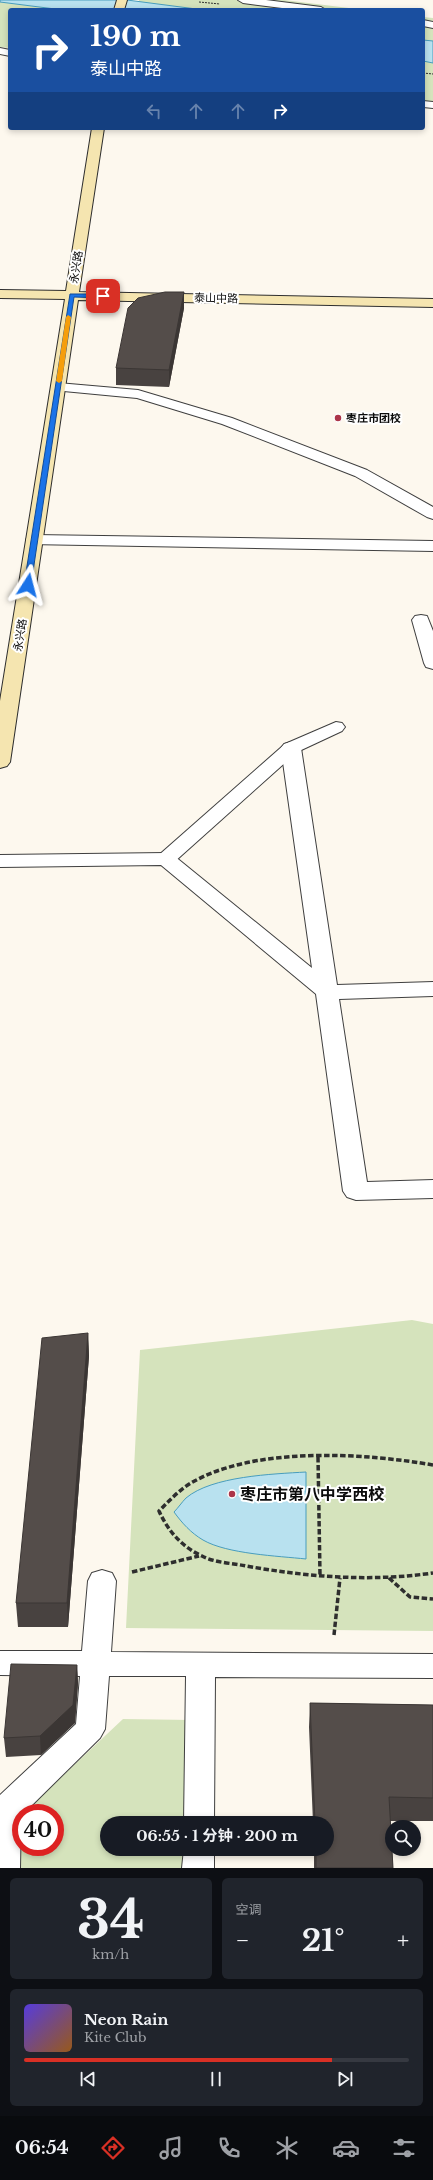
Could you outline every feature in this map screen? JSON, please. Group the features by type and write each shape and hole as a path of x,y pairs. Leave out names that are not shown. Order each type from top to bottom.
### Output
{"street":[{"path":"243,0 305,8"},
{"name":"永兴路","path":"0,762 58,387 68,286 98,130"},
{"name":"泰山中路","path":"0,294 89,282"},
{"name":"泰山中路","path":"68,286 433,303"},
{"path":"58,387 138,394 227,422 303,449 361,473 433,514"},
{"path":"34,540 433,546"},
{"path":"421,620 433,663"},
{"path":"290,748 356,1191 433,1189"},
{"path":"0,861 166,859 327,992 433,989"}],"lane":[{"path":"166,859 290,748 336,727"},
{"path":"4,1868 9,1806 90,1729 102,1581"},
{"path":"0,1663 433,1666"},
{"path":"199,1816 201,1664"},
{"path":"198,1868 199,1856"}],"path":[{"path":"200,1556 167,1529 158,1511 176,1493 194,1481 217,1472 264,1461 347,1455 381,1457 433,1465"},
{"path":"318,1457 320,1575"},
{"path":"102,1581 148,1567 200,1556 257,1568 340,1578 389,1578 433,1573"},
{"path":"334,1665 334,1629 340,1578"},
{"path":"389,1578 410,1597 433,1599"}],"green space":[{"path":"0,0 78,8 8,8 8,48 0,47"},
{"path":"139,0 284,0 349,8 138,8"},
{"path":"425,17 433,18 433,102 425,102"},
{"path":"412,1320 433,1324 433,1631 126,1628 140,1350"},
{"path":"123,1719 191,1720 189,1816 100,1816 100,1856 188,1856 188,1868 19,1868 20,1856 64,1856 64,1804 33,1804"}],"water":[{"path":"0,0 127,0 189,8 47,8 0,2"},
{"path":"425,40 433,41 433,63 425,61"},
{"path":"306,1472 306,1559 253,1554 213,1545 195,1534 174,1512 186,1498 211,1485 260,1475"}],"building":[{"path":"165,292 184,292 169,370 116,368 128,308 138,298"},
{"path":"88,1333 67,1603 16,1603 42,1338"},
{"path":"11,1664 77,1665 73,1705 40,1736 4,1738"},
{"path":"310,1703 433,1705 433,1798 389,1797 390,1820 385,1820 385,1856 392,1856 393,1868 316,1868 316,1856 334,1856 334,1816 315,1816"}],"slow traffic":[{"path":"59,381 68,317"}],"place":[{"name":"枣庄市团校","path":"338,418"},
{"name":"枣庄市第八中学西校","path":"232,1494"}],"route":[{"path":"28,585 72,295 103,296"}]}
